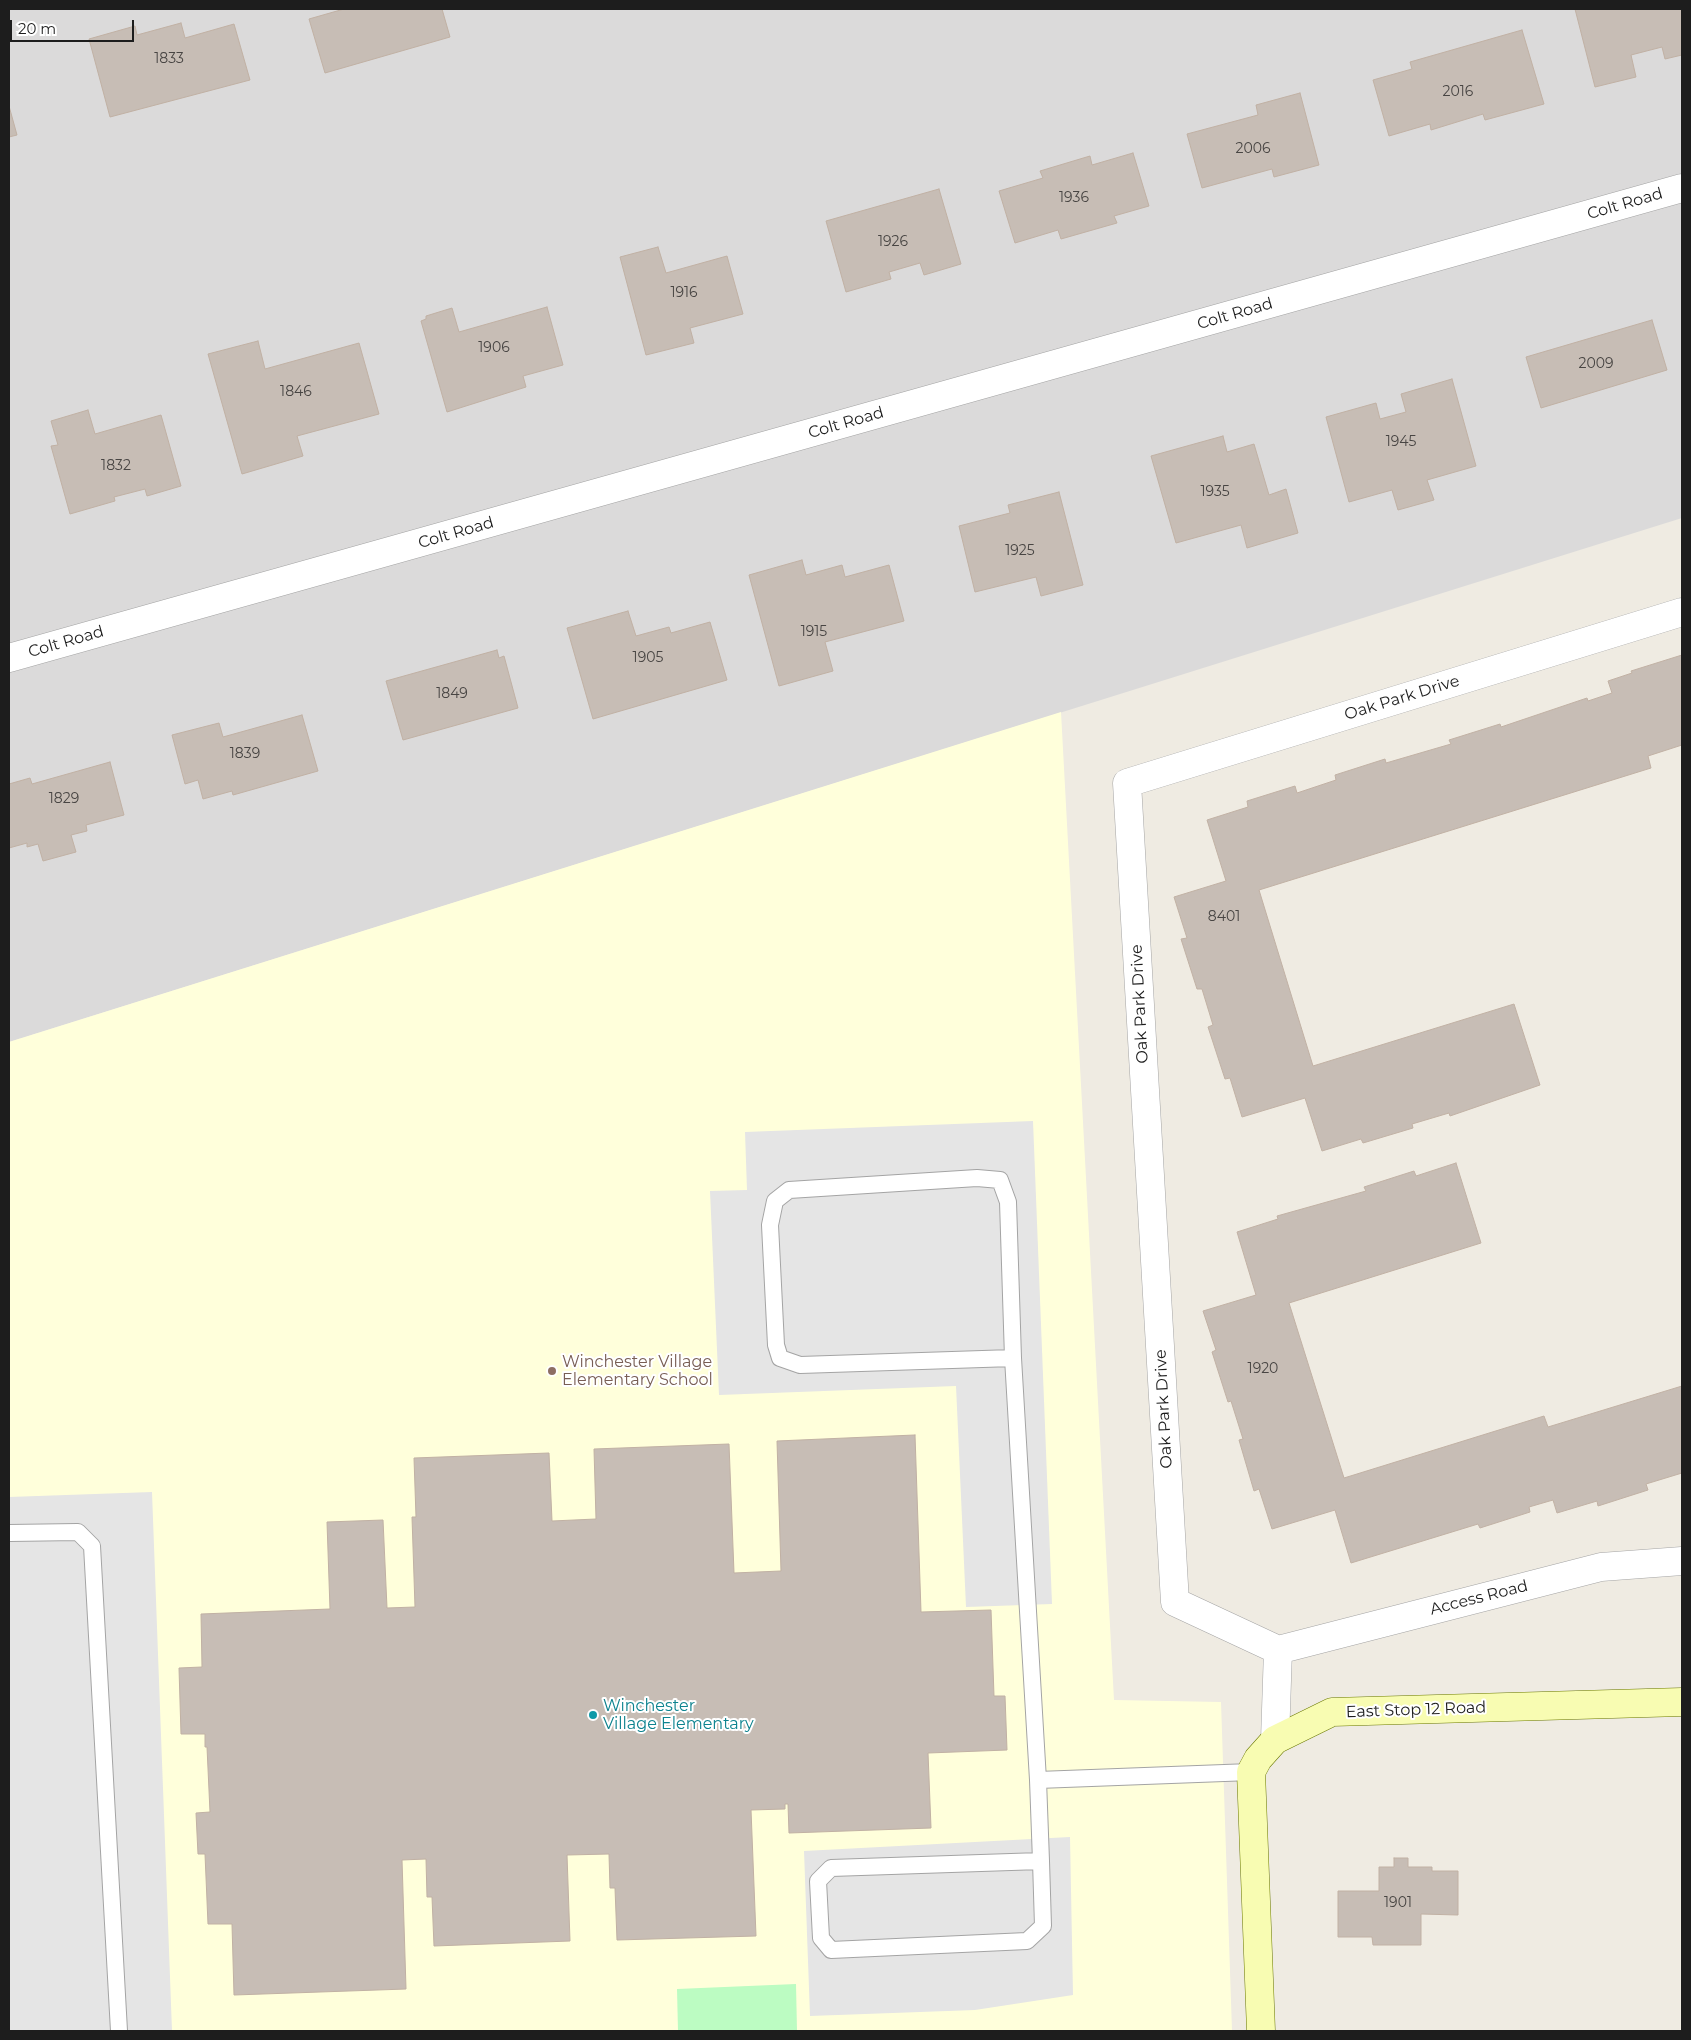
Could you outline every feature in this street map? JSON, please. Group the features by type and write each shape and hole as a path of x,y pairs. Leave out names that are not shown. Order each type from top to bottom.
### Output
{"street":[{"name":"Colt Road","path":"9,658 1682,188"},
{"name":"Oak Park Drive","path":"1278,1650 1175,1602 1127,783 1682,612"},
{"name":"Access Road","path":"1278,1650 1601,1567 1682,1561"},
{"path":"1275,1740 1278,1650"},
{"name":"East Stop 12 Road","path":"1251,1772 1258,1759 1275,1740 1332,1712 1682,1702"},
{"path":"1251,1772 1261,2031"}],"lane":[{"path":"1013,1358 800,1366 780,1358 776,1345 770,1225 775,1201 789,1190 977,1178 1000,1180 1008,1202 1013,1358 1038,1780 1041,1861 1043,1926 1027,1941 831,1950 821,1938 818,1881 831,1868 1041,1861"},
{"path":"9,1533 78,1532 92,1546 119,2031"},
{"path":"1038,1780 1251,1772"}],"shaded area":[{"path":"9,9 1682,9 1682,518 9,1042"},
{"name":"Winchester Village Elementary School","path":"1061,712 1114,1700 1221,1702 1232,2031 9,2031 9,1042"},
{"path":"1033,1121 1052,1604 966,1607 956,1386 719,1395 710,1191 747,1190 745,1132"},
{"path":"152,1492 172,2031 9,2031 9,1497"},
{"path":"1070,1837 1073,1995 975,2010 810,2016 804,1851"}],"green space":[{"path":"796,1984 797,2031 678,2031 677,1989"}],"building":[{"path":"344,9 442,9 450,37 325,73 309,19"},
{"path":"1575,9 1682,9 1682,55 1665,59 1662,47 1631,55 1636,77 1595,87"},
{"path":"181,23 185,38 234,24 250,80 110,117 89,39 135,26 137,35"},
{"path":"1522,30 1544,104 1485,120 1483,114 1431,130 1430,124 1389,136 1373,80 1412,69 1410,62"},
{"path":"1300,93 1319,165 1274,177 1272,169 1202,188 1187,134 1258,115 1256,105"},
{"path":"9,106 17,135 9,137"},
{"path":"1133,153 1149,206 1114,216 1117,223 1061,239 1058,230 1015,243 999,191 1043,178 1040,171 1090,156 1092,165"},
{"path":"939,189 961,264 924,275 920,263 889,272 891,279 846,292 826,221"},
{"path":"658,247 666,273 727,256 743,314 690,328 694,343 646,355 620,257"},
{"path":"547,307 563,365 523,376 526,387 447,412 421,321 426,319 426,316 452,308 459,332"},
{"path":"1652,320 1667,370 1541,408 1526,357"},
{"path":"258,341 265,369 359,343 379,414 297,436 303,456 242,474 208,354"},
{"path":"1452,379 1476,466 1427,480 1434,500 1398,510 1392,490 1349,502 1326,417 1376,403 1380,419 1406,412 1401,394"},
{"path":"88,410 95,434 161,415 181,486 147,496 145,489 114,497 115,501 70,514 51,446 58,445 51,421"},
{"path":"1223,436 1227,452 1254,444 1269,495 1286,489 1298,533 1247,548 1241,525 1176,543 1151,456"},
{"path":"1059,492 1083,585 1041,596 1036,577 975,592 959,526 1010,513 1008,505"},
{"path":"802,560 806,575 842,565 845,577 889,565 904,621 825,642 833,671 779,686 749,575"},
{"path":"628,611 636,636 669,627 671,633 710,622 727,680 593,719 567,628"},
{"path":"497,650 499,658 504,656 518,708 403,740 386,681"},
{"path":"1682,655 1682,745 1648,756 1651,768 1259,890 1313,1066 1514,1004 1540,1085 1450,1116 1449,1113 1412,1124 1413,1128 1363,1143 1361,1139 1322,1151 1305,1098 1242,1117 1230,1078 1225,1079 1208,1027 1213,1025 1202,989 1197,989 1181,939 1187,938 1174,897 1226,881 1207,820 1248,807 1247,801 1295,786 1297,793 1336,780 1335,775 1385,759 1386,763 1451,744 1449,740 1500,724 1501,727 1587,698 1588,701 1612,693 1608,681 1632,673 1631,671"},
{"path":"302,715 318,771 233,795 232,791 203,799 198,780 185,784 172,735 219,723 223,737"},
{"path":"110,762 124,815 86,825 87,831 71,835 76,852 43,861 38,844 27,847 27,843 9,848 9,784 30,778 32,784"},
{"path":"1456,1163 1481,1243 1289,1303 1344,1478 1544,1416 1548,1427 1682,1386 1682,1473 1646,1484 1648,1490 1598,1506 1597,1501 1557,1513 1553,1500 1529,1507 1530,1512 1480,1528 1478,1524 1351,1563 1335,1510 1272,1529 1259,1489 1254,1491 1239,1440 1243,1439 1231,1401 1228,1402 1212,1352 1216,1350 1203,1311 1256,1295 1237,1232 1278,1219 1277,1216 1366,1191 1364,1187 1414,1171 1416,1176"},
{"name":"Winchester Village Elementary","path":"915,1435 921,1612 991,1610 994,1696 1005,1696 1007,1750 928,1753 931,1828 789,1833 788,1804 785,1804 785,1809 751,1810 756,1936 617,1940 615,1888 610,1888 609,1854 567,1855 570,1941 434,1946 432,1897 427,1897 426,1859 402,1860 406,1989 234,1995 232,1924 208,1924 205,1854 198,1854 196,1813 210,1812 205,1734 181,1734 179,1668 202,1667 201,1614 330,1609 327,1522 383,1520 387,1608 415,1607 412,1517 416,1517 414,1458 549,1453 552,1521 596,1519 594,1449 729,1444 734,1573 781,1571 777,1441"},
{"path":"1394,1858 1408,1858 1408,1867 1432,1867 1432,1871 1458,1871 1458,1915 1421,1914 1421,1945 1373,1945 1372,1937 1338,1937 1338,1891 1379,1891 1379,1867 1394,1867"}],"place":[{"name":"Winchester Village Elementary School","path":"552,1371"},
{"name":"Winchester Village Elementary","path":"593,1715"}]}
